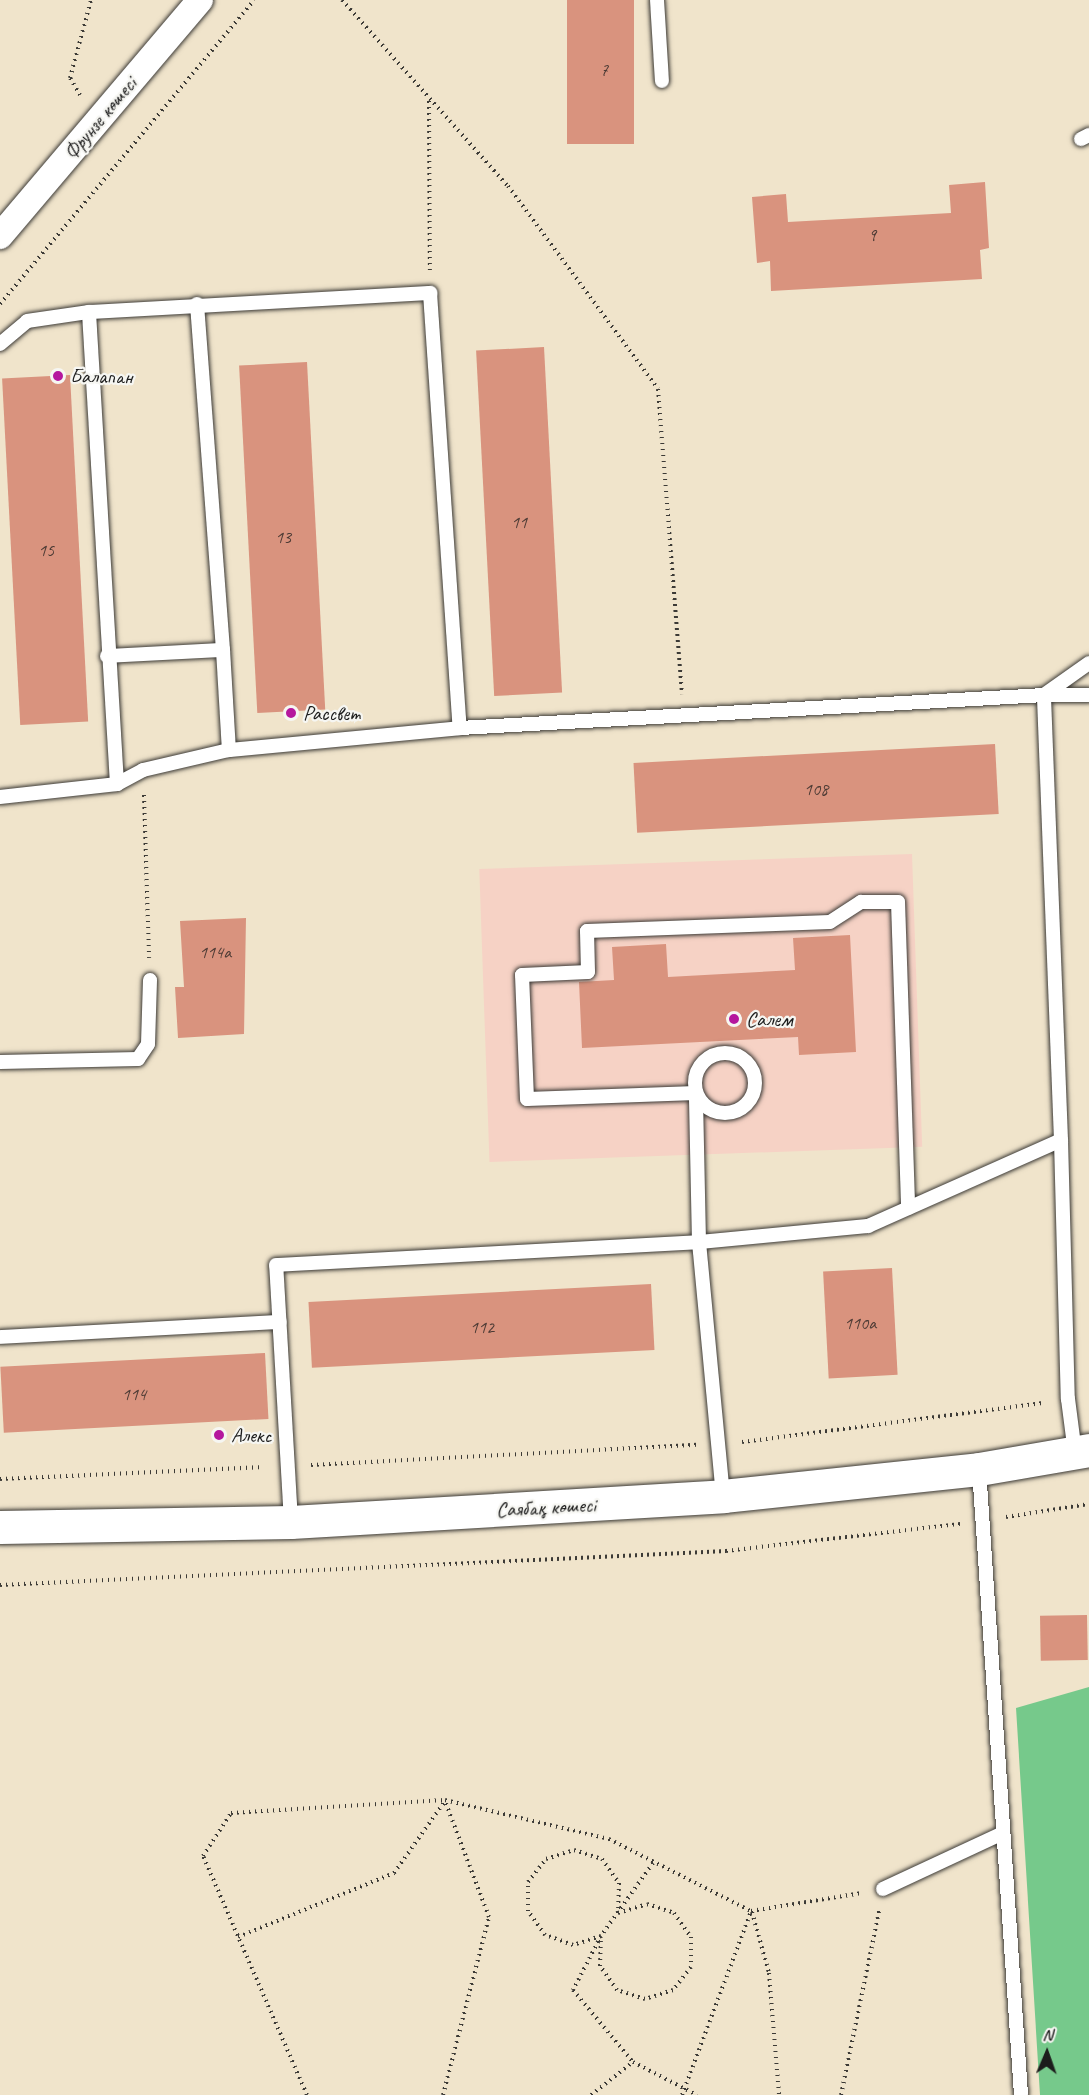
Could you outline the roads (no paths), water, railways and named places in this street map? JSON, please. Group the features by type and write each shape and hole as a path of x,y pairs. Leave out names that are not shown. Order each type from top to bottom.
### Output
{"street":[{"name":"Фрунзе көшесі","path":"0,236 200,0"},
{"name":"Саябақ көшесі","path":"0,1527 291,1522 723,1496 979,1469 1082,1452"}],"lane":[{"path":"657,0 662,81"},
{"path":"0,344 27,321 89,312 197,304 430,293 460,728"},
{"path":"197,304 229,750"},
{"path":"89,312 107,657 117,784"},
{"path":"107,657 223,651"},
{"path":"1044,695 1089,663"},
{"path":"1044,695 1061,1140 1068,1399 1082,1452"},
{"path":"0,797 117,784 143,770 229,750 460,728 1044,695 1089,695"},
{"path":"723,1496 699,1242 696,1093 699,1070 715,1054 745,1060 754,1073 748,1103 735,1112 720,1113 696,1093 527,1099 522,975 588,972 587,931 830,922 861,902 898,902 908,1208"},
{"path":"0,1062 138,1059 148,1044 150,980"},
{"path":"291,1522 276,1265 699,1242 868,1226 1061,1140"},
{"path":"0,1337 280,1322"},
{"path":"979,1469 1021,2095"},
{"path":"883,1889 1003,1833"}],"place":[{"name":"Балапан","path":"58,376"},
{"name":"Рассвет","path":"291,713"},
{"name":"Салем","path":"734,1019"},
{"name":"Алекс","path":"219,1435"}]}
